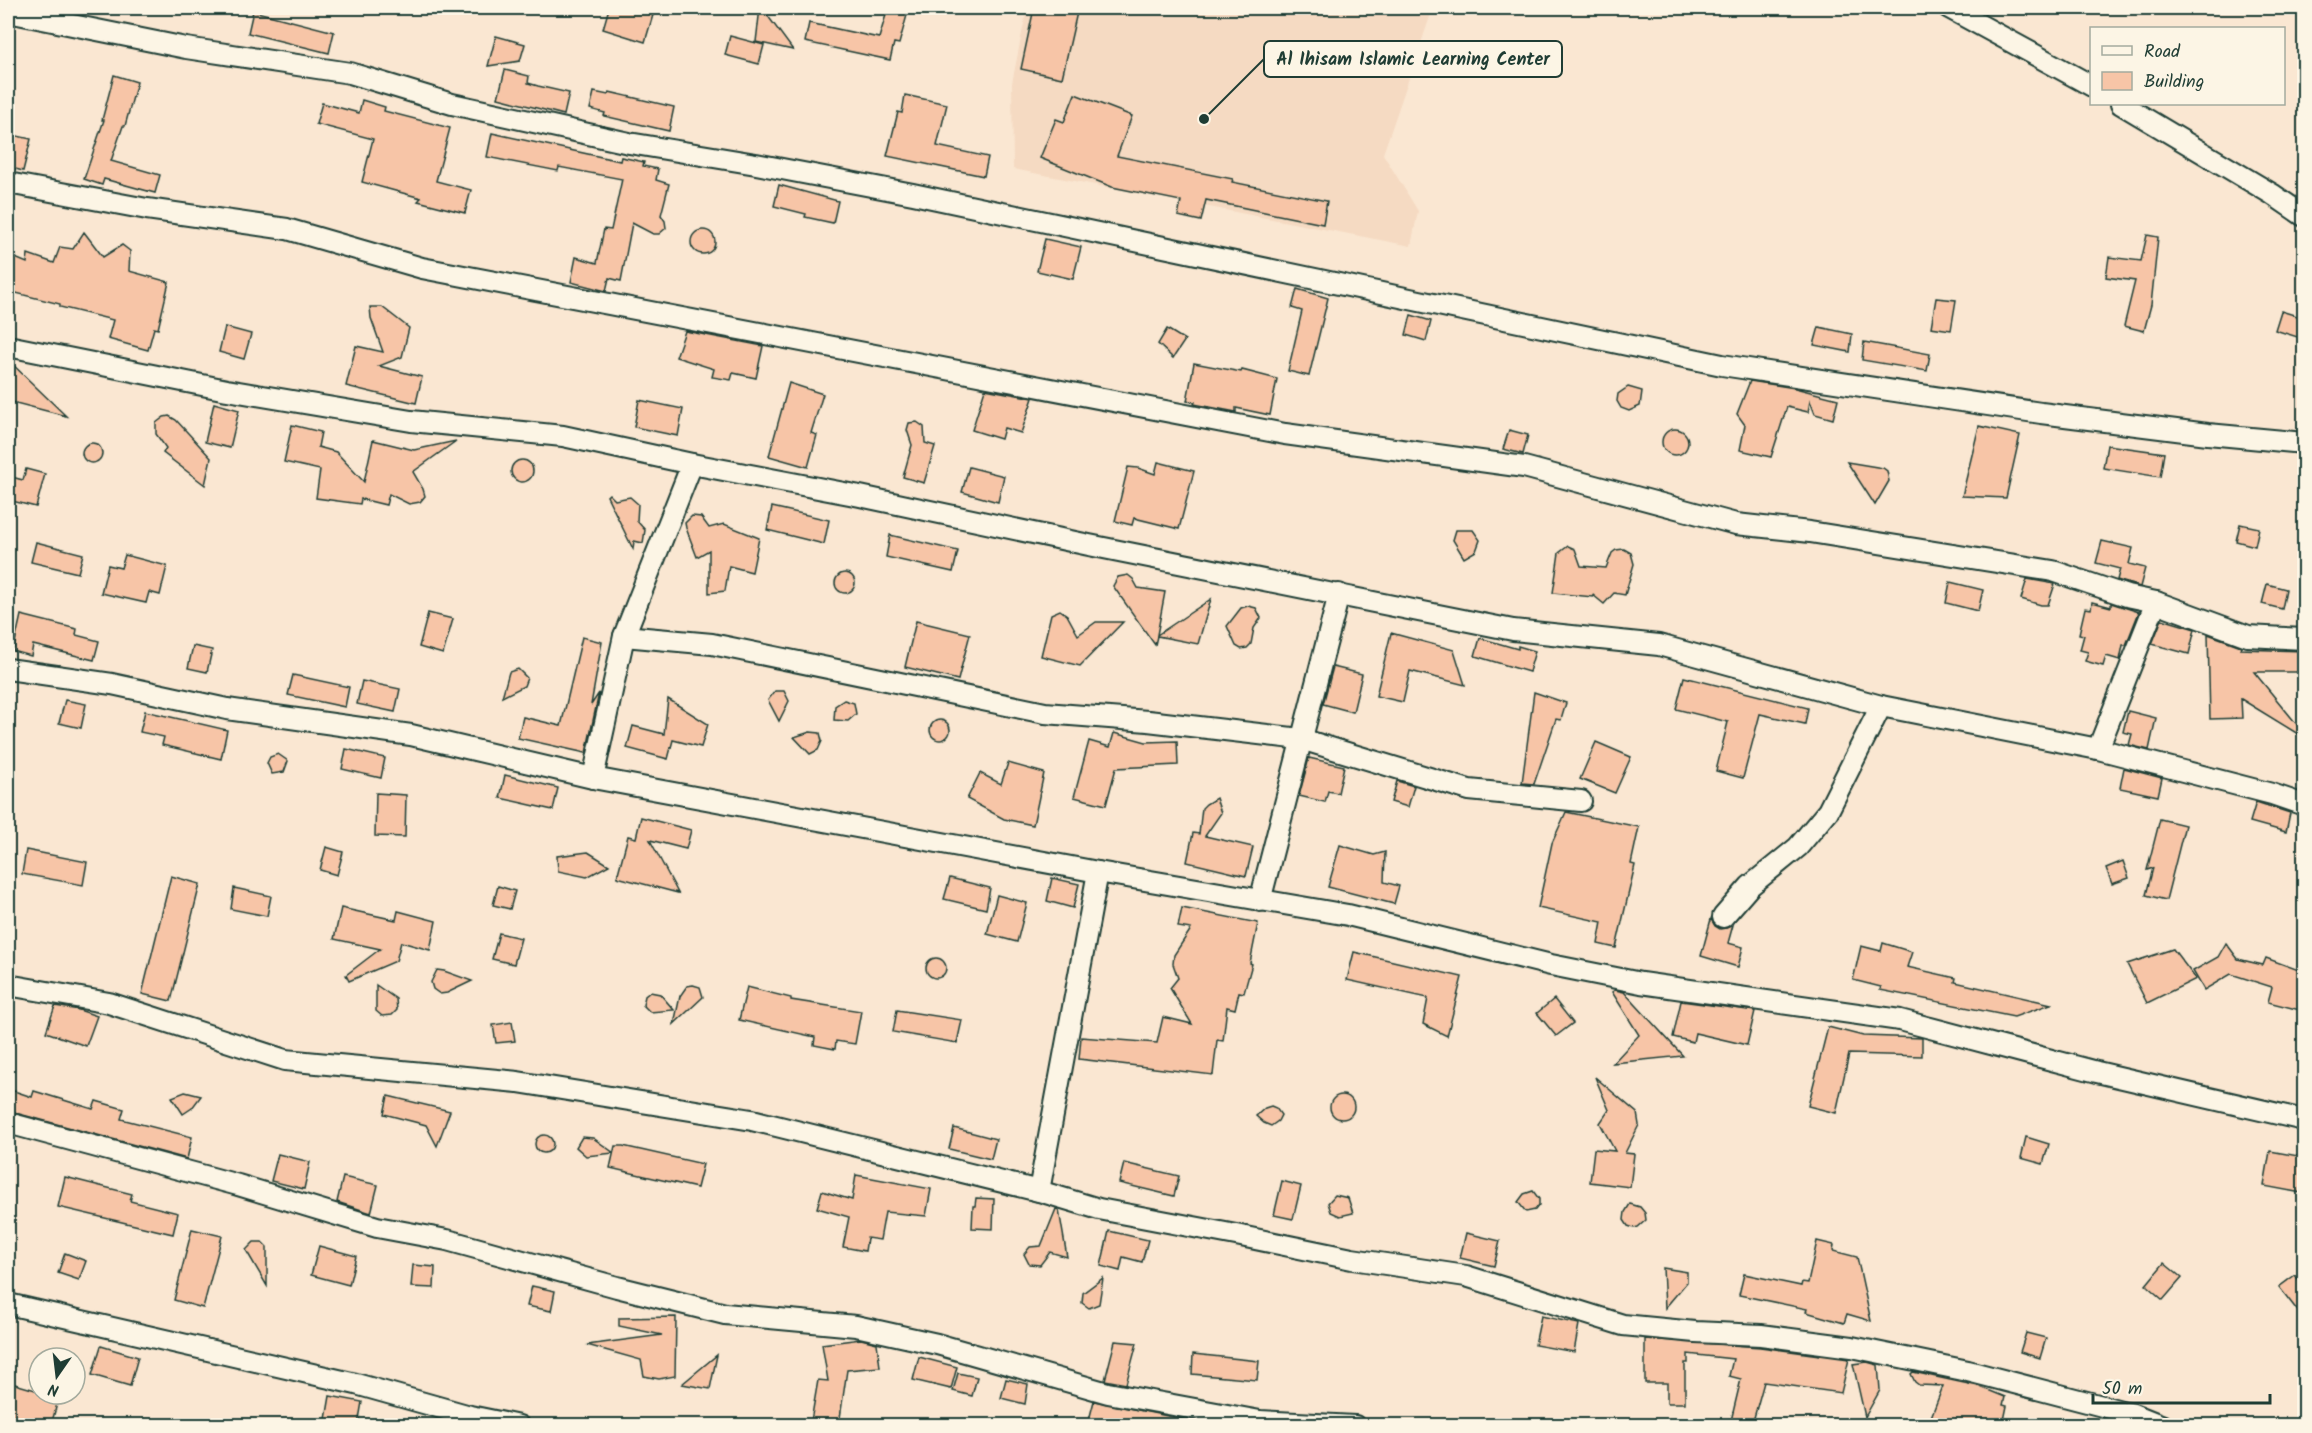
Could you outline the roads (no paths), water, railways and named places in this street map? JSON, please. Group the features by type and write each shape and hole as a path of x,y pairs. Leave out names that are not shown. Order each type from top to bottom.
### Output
{"street":[{"path":"1949,8 2090,85"},
{"path":"8,12 186,48 350,73 452,104 651,147 756,164 913,194 1722,365 2052,414 2208,434 2304,443"},
{"path":"2123,105 2272,194 2304,216"},
{"path":"8,183 147,209 287,229 422,268 1274,432 1524,467 1736,524 1810,532 2053,571 2127,596 2156,603 2248,636 2304,639"},
{"path":"8,346 227,390 411,421 563,436 1513,630 1659,645 1881,706 2098,749 2272,794 2304,805"},
{"path":"593,778 624,636 692,464"},
{"path":"1260,901 1339,594"},
{"path":"2098,749 2156,603"},
{"path":"624,636 712,644 1045,713 1148,721 1301,739 1469,790 1581,801"},
{"path":"8,669 112,684 227,709 411,735 593,778 1098,872 1348,915 1551,965 1641,983 1900,1020 2097,1072 2304,1120"},
{"path":"1722,917 1750,886 1798,847 1828,810 1881,706"},
{"path":"1039,1191 1098,872"},
{"path":"8,985 109,1004 285,1060 518,1082 752,1120 1039,1191 1099,1209 1352,1259 1466,1276 1623,1325 1761,1335 1864,1349 1968,1371 2133,1414 2163,1425"},
{"path":"8,1123 216,1179 377,1227 447,1240 714,1311 856,1326 937,1344 1108,1393 1259,1423 1354,1425"},
{"path":"8,1304 356,1384 470,1416 519,1425"}],"place":[{"name":"Al Ihisam Islamic Learning Center","path":"1204,119"}]}
